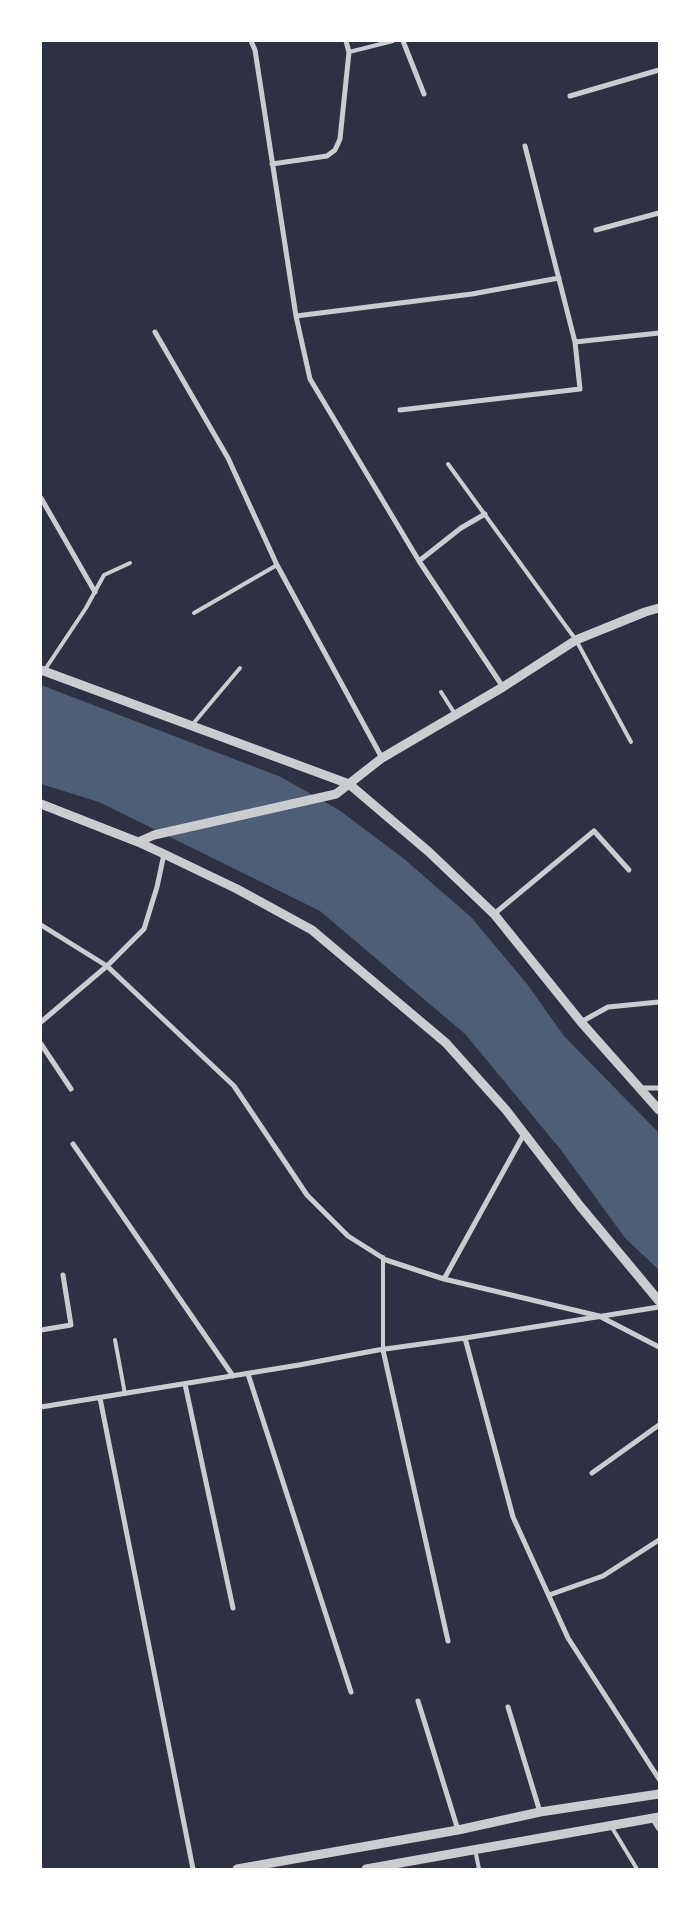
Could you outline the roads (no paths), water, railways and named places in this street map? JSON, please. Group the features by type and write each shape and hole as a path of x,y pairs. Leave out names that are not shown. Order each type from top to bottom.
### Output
{"street":[{"path":"252,41 255,50 296,316 310,379 419,560 503,687"},
{"path":"272,164 327,156 335,150 340,139 349,52 346,41"},
{"path":"403,41 424,94"},
{"path":"570,96 659,70"},
{"path":"400,410 580,389 575,342 524,146"},
{"path":"596,230 659,213"},
{"path":"296,316 472,294 559,278"},
{"path":"155,332 228,458 277,565 382,758"},
{"path":"575,342 659,333"},
{"path":"41,498 95,592"},
{"path":"419,560 461,528 485,514"},
{"path":"138,842 154,835 336,794 382,758 503,687 576,640 659,608"},
{"path":"42,670 349,784 429,852 494,914 581,1022 638,1088 657,1106"},
{"path":"41,804 164,854 237,889 312,930 446,1043 506,1110 580,1206 659,1301"},
{"path":"494,914 594,831 629,870"},
{"path":"41,1022 107,966 144,929 157,887 164,854"},
{"path":"41,925 107,966 234,1086 307,1195 348,1236 382,1258 444,1280 599,1316 659,1347"},
{"path":"581,1022 608,1007 659,1002"},
{"path":"41,1044 71,1089"},
{"path":"638,1088 659,1088"},
{"path":"444,1280 524,1134"},
{"path":"73,1144 233,1376"},
{"path":"41,1330 71,1326 63,1275"},
{"path":"41,1407 659,1306"},
{"path":"465,1338 513,1518 568,1638 659,1779"},
{"path":"383,1350 448,1640"},
{"path":"248,1374 351,1692"},
{"path":"185,1384 233,1608"},
{"path":"100,1398 193,1869"},
{"path":"592,1474 659,1425"},
{"path":"549,1595 603,1576 659,1540"},
{"path":"418,1701 458,1830"},
{"path":"508,1707 540,1812"},
{"path":"237,1869 458,1830 540,1812 659,1794"},
{"path":"366,1869 655,1818 659,1829"}],"lane":[{"path":"349,52 393,41"},
{"path":"448,464 576,640 631,742"},
{"path":"42,670 95,592 104,575 130,563"},
{"path":"194,613 277,565"},
{"path":"190,726 240,668"},
{"path":"441,692 455,715"},
{"path":"382,1258 383,1350"},
{"path":"115,1340 125,1394"},
{"path":"611,1825 637,1869"},
{"path":"476,1849 480,1869"}],"water":[{"path":"41,685 281,777 339,810 403,858 471,917 527,984 564,1036 659,1133 659,1270 625,1238 561,1150 465,1034 320,911 99,802 41,784"}]}
